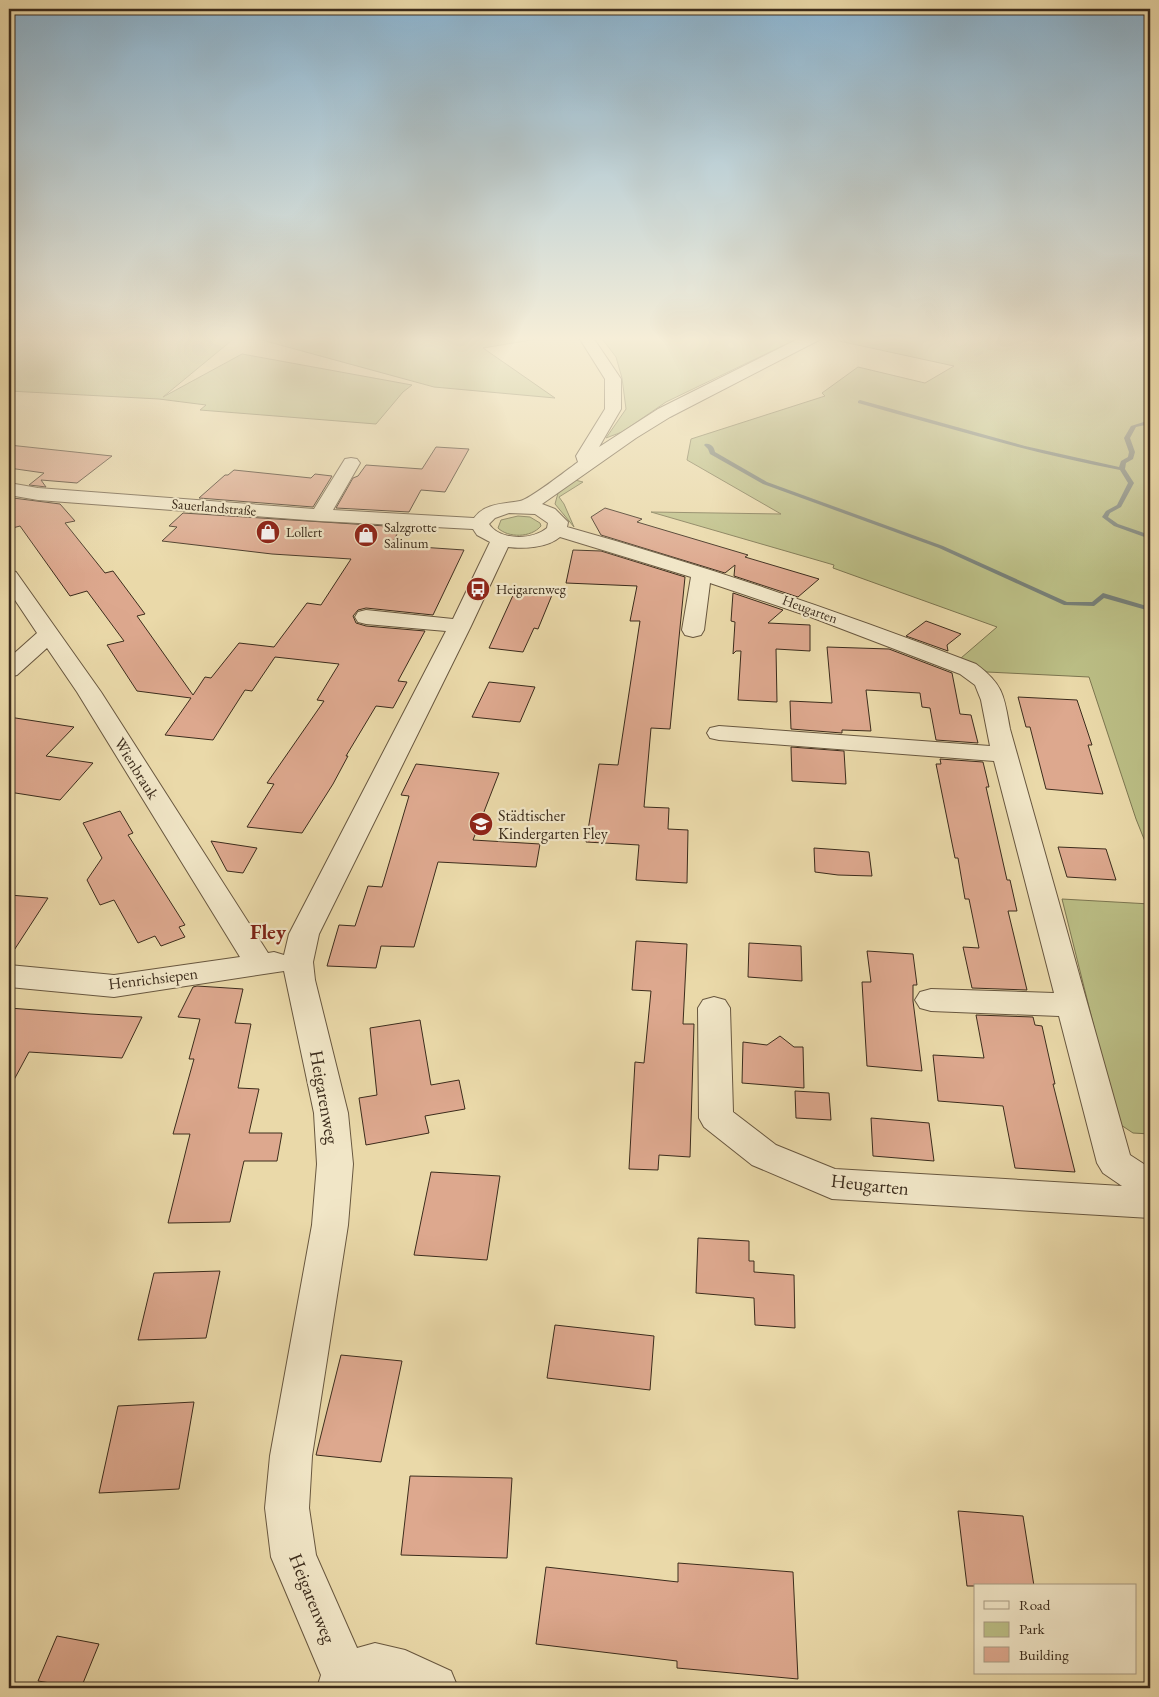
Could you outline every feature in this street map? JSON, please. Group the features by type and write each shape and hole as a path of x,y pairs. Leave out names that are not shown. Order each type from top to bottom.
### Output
{"street":[{"path":"589,469 584,456 607,422 609,415"},
{"path":"526,507 589,469 661,415"},
{"path":"320,515 351,463"},
{"name":"Sauerlandstraße","path":"9,490 38,494 320,515 490,532 533,540 547,536 556,530"},
{"path":"490,532 484,516 509,507 526,507 542,510 553,515 558,522 556,530"},
{"name":"Heugarten","path":"556,530 704,574 812,609 968,669 985,682 993,700 1005,755 1115,1163 1150,1186"},
{"name":"Heigarenweg","path":"343,1682 294,1557 287,1508 291,1456 330,1225 335,1164 332,1113 300,980 298,962 304,934 460,626 490,532"},
{"path":"693,630 700,579 704,574"},
{"name":"Wienbrauk","path":"9,576 90,692 259,964"},
{"path":"366,617 460,626"},
{"path":"9,670 49,634"},
{"path":"719,733 973,750 1005,755"},
{"name":"Henrichsiepen","path":"9,976 114,986 259,964 298,962"},
{"path":"931,1000 1072,1005"},
{"name":"Heugarten","path":"714,1008 716,1118 764,1155 832,1184 1150,1203"},
{"path":"343,1682 375,1667 405,1674 434,1688"}],"green space":[{"path":"265,415 383,415 376,424"},
{"path":"622,415 647,415 622,432 606,438"},
{"path":"765,415 1150,415 1150,854 1136,819 1089,677 987,672 961,658 997,627 833,568 834,565 651,512 781,514 687,460 691,439"},
{"path":"575,480 583,482 559,497 574,527 555,504 558,493"},
{"path":"518,516 530,517 540,523 541,526 526,535 508,534 498,528 501,520"},
{"path":"1062,899 1150,904 1150,1134 1133,1133 1118,1123"}],"building":[{"path":"9,445 112,456 77,483 41,480 46,487 29,485 44,473 9,468"},
{"path":"436,447 469,449 445,492 421,490 409,512 336,508 353,478 358,476 366,465 422,469"},
{"path":"234,470 311,478 315,474 332,476 313,507 199,498 225,475"},
{"path":"13,498 60,504 75,521 65,523 105,573 113,571 145,614 137,616 193,695 205,677 211,678 239,643 274,647 307,603 321,605 351,559 272,554 162,541 177,527 169,526 183,513 401,527 391,545 464,550 433,615 366,608 358,610 353,616 356,623 366,626 425,631 398,681 407,682 393,708 376,706 346,756 348,756 333,784 302,833 247,827 274,784 267,783 324,701 317,700 339,664 275,657 252,691 245,690 213,740 165,735 191,698 137,691 107,645 124,641 87,591 70,596 20,526 9,529 9,500"},
{"path":"605,508 642,519 637,522 748,555 745,557 819,579 798,597 734,576 735,565 725,573 601,535 591,517"},
{"path":"573,550 601,551 685,577 670,729 651,728 644,807 669,808 668,829 688,830 687,883 636,880 639,845 586,842 599,764 618,765 640,621 630,621 637,586 566,583"},
{"path":"515,591 552,595 538,629 534,628 523,652 489,648"},
{"path":"733,593 783,610 768,623 810,625 810,651 776,649 777,702 738,700 741,651 736,651 733,654 735,622 731,621"},
{"path":"926,621 961,634 947,645 948,651 906,636"},
{"path":"827,647 889,649 952,673 960,714 971,715 978,743 936,740 930,708 922,707 920,693 866,690 871,731 842,730 842,733 791,729 790,701 832,703"},
{"path":"489,682 535,687 520,722 472,717"},
{"path":"1018,697 1077,700 1092,745 1088,745 1103,794 1046,789 1030,727 1026,727"},
{"path":"9,717 74,727 46,756 93,763 60,800 9,792"},
{"path":"791,747 844,751 846,784 792,781"},
{"path":"940,759 983,762 989,787 986,787 1007,880 1010,880 1017,911 1008,911 1027,990 972,988 963,947 979,948 969,899 965,899 958,858 955,858 936,764 941,764"},
{"path":"416,764 499,773 473,840 540,844 536,867 438,862 414,947 381,946 376,968 327,966 339,925 355,926 368,886 382,887 409,796 401,795"},
{"path":"120,811 133,833 128,835 185,925 179,927 185,937 161,946 155,936 138,943 114,900 100,905 87,880 102,858 83,823"},
{"path":"211,841 257,848 243,873 227,871"},
{"path":"1058,847 1106,849 1116,880 1067,877"},
{"path":"814,848 869,852 872,876 815,872"},
{"path":"9,895 48,898 9,958"},
{"path":"636,941 687,944 683,1024 694,1024 690,1157 659,1155 658,1170 629,1169 635,1062 644,1063 651,991 632,990"},
{"path":"749,943 801,946 802,981 748,977"},
{"path":"867,951 913,954 917,985 913,985 913,1001 922,1071 867,1066 862,982 871,982"},
{"path":"193,987 243,989 235,1023 251,1024 238,1088 259,1089 249,1133 282,1133 277,1161 244,1161 230,1222 168,1223 190,1134 173,1134 194,1059 189,1059 200,1019 178,1017"},
{"path":"9,1008 142,1017 122,1058 29,1052 9,1089"},
{"path":"976,1015 1033,1017 1035,1025 1042,1026 1055,1084 1053,1084 1075,1172 1015,1168 1003,1106 938,1101 933,1055 984,1058"},
{"path":"420,1020 431,1085 459,1080 465,1109 425,1116 429,1133 366,1145 359,1098 377,1095 370,1028"},
{"path":"780,1036 794,1047 803,1047 804,1088 742,1083 743,1042 767,1045"},
{"path":"795,1091 829,1093 831,1120 796,1118"},
{"path":"871,1118 929,1123 934,1161 873,1156"},
{"path":"431,1172 500,1176 487,1260 414,1255"},
{"path":"698,1238 749,1241 749,1261 754,1261 754,1272 794,1275 795,1328 755,1325 754,1298 696,1293"},
{"path":"220,1271 206,1338 138,1340 154,1273"},
{"path":"555,1325 654,1336 650,1390 547,1378"},
{"path":"341,1355 402,1361 381,1462 316,1455"},
{"path":"194,1402 179,1489 99,1493 118,1406"},
{"path":"410,1476 512,1478 507,1558 401,1555"},
{"path":"958,1511 1023,1516 1034,1584 974,1584 974,1586 967,1586"},
{"path":"678,1563 793,1572 798,1679 677,1668 677,1661 536,1644 546,1567 678,1582"},
{"path":"57,1636 99,1644 81,1688 38,1681"}],"waterway":[{"path":"908,415 1023,447 1122,469"},
{"path":"1122,469 1123,462 1131,458 1132,452 1127,438 1134,426 1150,422"},
{"path":"707,445 711,448 712,453 765,483 941,547 1066,604 1094,604 1103,595 1150,609"},
{"path":"1122,469 1131,483 1119,506 1108,512 1105,517 1116,525 1150,537"}],"place":[{"name":"Lollert","path":"268,532"},
{"name":"Salzgrotte Salinum","path":"366,535"},
{"name":"Heigarenweg","path":"478,589"},
{"name":"Städtischer Kindergarten Fley","path":"481,824"}],"district":[{"name":"Fley","path":"268,932"}]}
